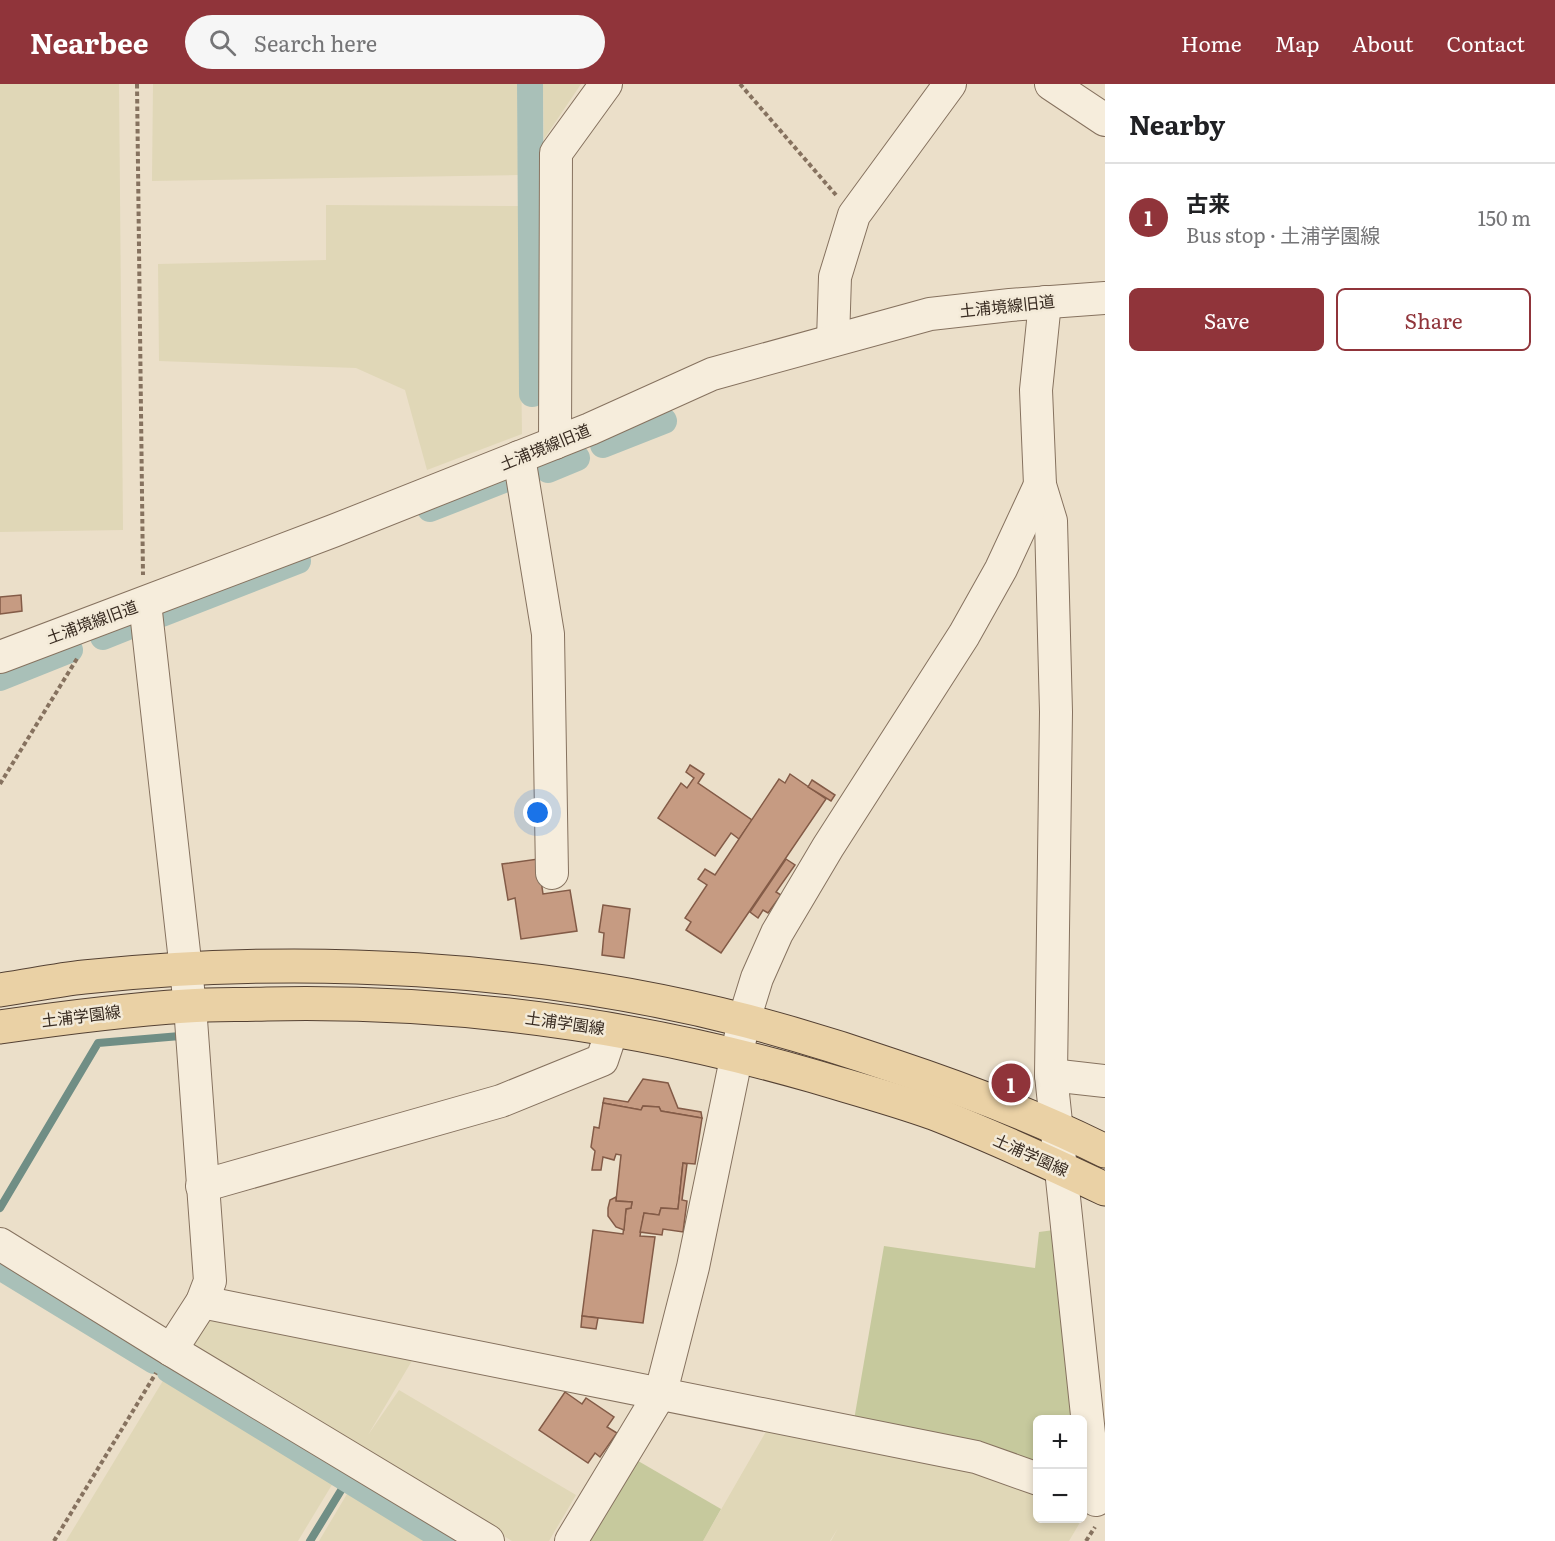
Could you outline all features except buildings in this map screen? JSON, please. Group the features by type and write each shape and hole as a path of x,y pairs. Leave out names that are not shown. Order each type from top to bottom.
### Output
{"main road":[{"name":"土浦学園線","path":"0,990 81,977 185,968 382,968 556,983 744,1020 816,1040 938,1080 1056,1126 1105,1150"},
{"name":"土浦学園線","path":"0,1027 87,1014 190,1006 316,1003 452,1008 612,1030 736,1055 930,1112 996,1138 1105,1189"}],"street":[{"path":"555,443 556,153 606,84"},
{"path":"833,340 835,277 854,215 950,84"},
{"path":"1051,84 1105,120"},
{"name":"土浦境線旧道","path":"0,657 333,531 555,443 712,375 930,314 1105,298"},
{"path":"1045,302 1036,390 1040,485 1051,521 1056,712 1051,1075 1095,1499"},
{"path":"519,457 548,634 552,873"},
{"path":"571,1541 661,1392 693,1267 744,1020 757,978 777,933 828,847 964,634 1001,569 1040,485"},
{"path":"145,603 190,1006 210,1281 202,1302 171,1350"},
{"path":"202,1186 501,1101 602,1060 612,1030"},
{"path":"1051,1075 1105,1081"},
{"path":"0,1244 488,1541"},
{"path":"202,1302 976,1456 1033,1477"}],"path":[{"path":"137,84 145,603"},
{"path":"740,84 854,215"},
{"path":"0,784 82,651 87,624"},
{"path":"54,1541 171,1350"}],"shaded area":[{"path":"0,84 119,84 123,530 0,532"},
{"path":"153,84 517,84 518,175 152,181"},
{"path":"543,84 581,84 544,139"},
{"path":"326,205 519,206 522,434 427,470 405,390 356,368 159,361 158,264 326,260"},
{"path":"206,1320 413,1359 368,1435 399,1390 576,1495 549,1541 512,1541 191,1346"},
{"path":"164,1379 333,1483 298,1541 66,1541"},
{"path":"768,1428 959,1466 1033,1494 1033,1523 1080,1523 1069,1541 831,1541 838,1528 830,1541 703,1541"},
{"path":"347,1494 427,1541 319,1541"}],"green space":[{"path":"1054,1230 1073,1415 1033,1415 1033,1465 854,1420 884,1246 1035,1268 1039,1232"},
{"path":"633,1458 721,1509 703,1541 585,1541"}],"waterway":[{"path":"530,84 532,394"},
{"path":"603,445 664,421"},
{"path":"548,470 577,458"},
{"path":"430,509 509,478"},
{"path":"162,614 298,561"},
{"path":"103,637 138,623"},
{"path":"0,678 70,650"},
{"path":"0,1208 98,1043 180,1036 181,1043"},
{"path":"0,1267 154,1361"},
{"path":"169,1370 448,1541"},
{"path":"310,1541 348,1479"}],"place":[{"name":"古来","path":"1011,1083"}]}
